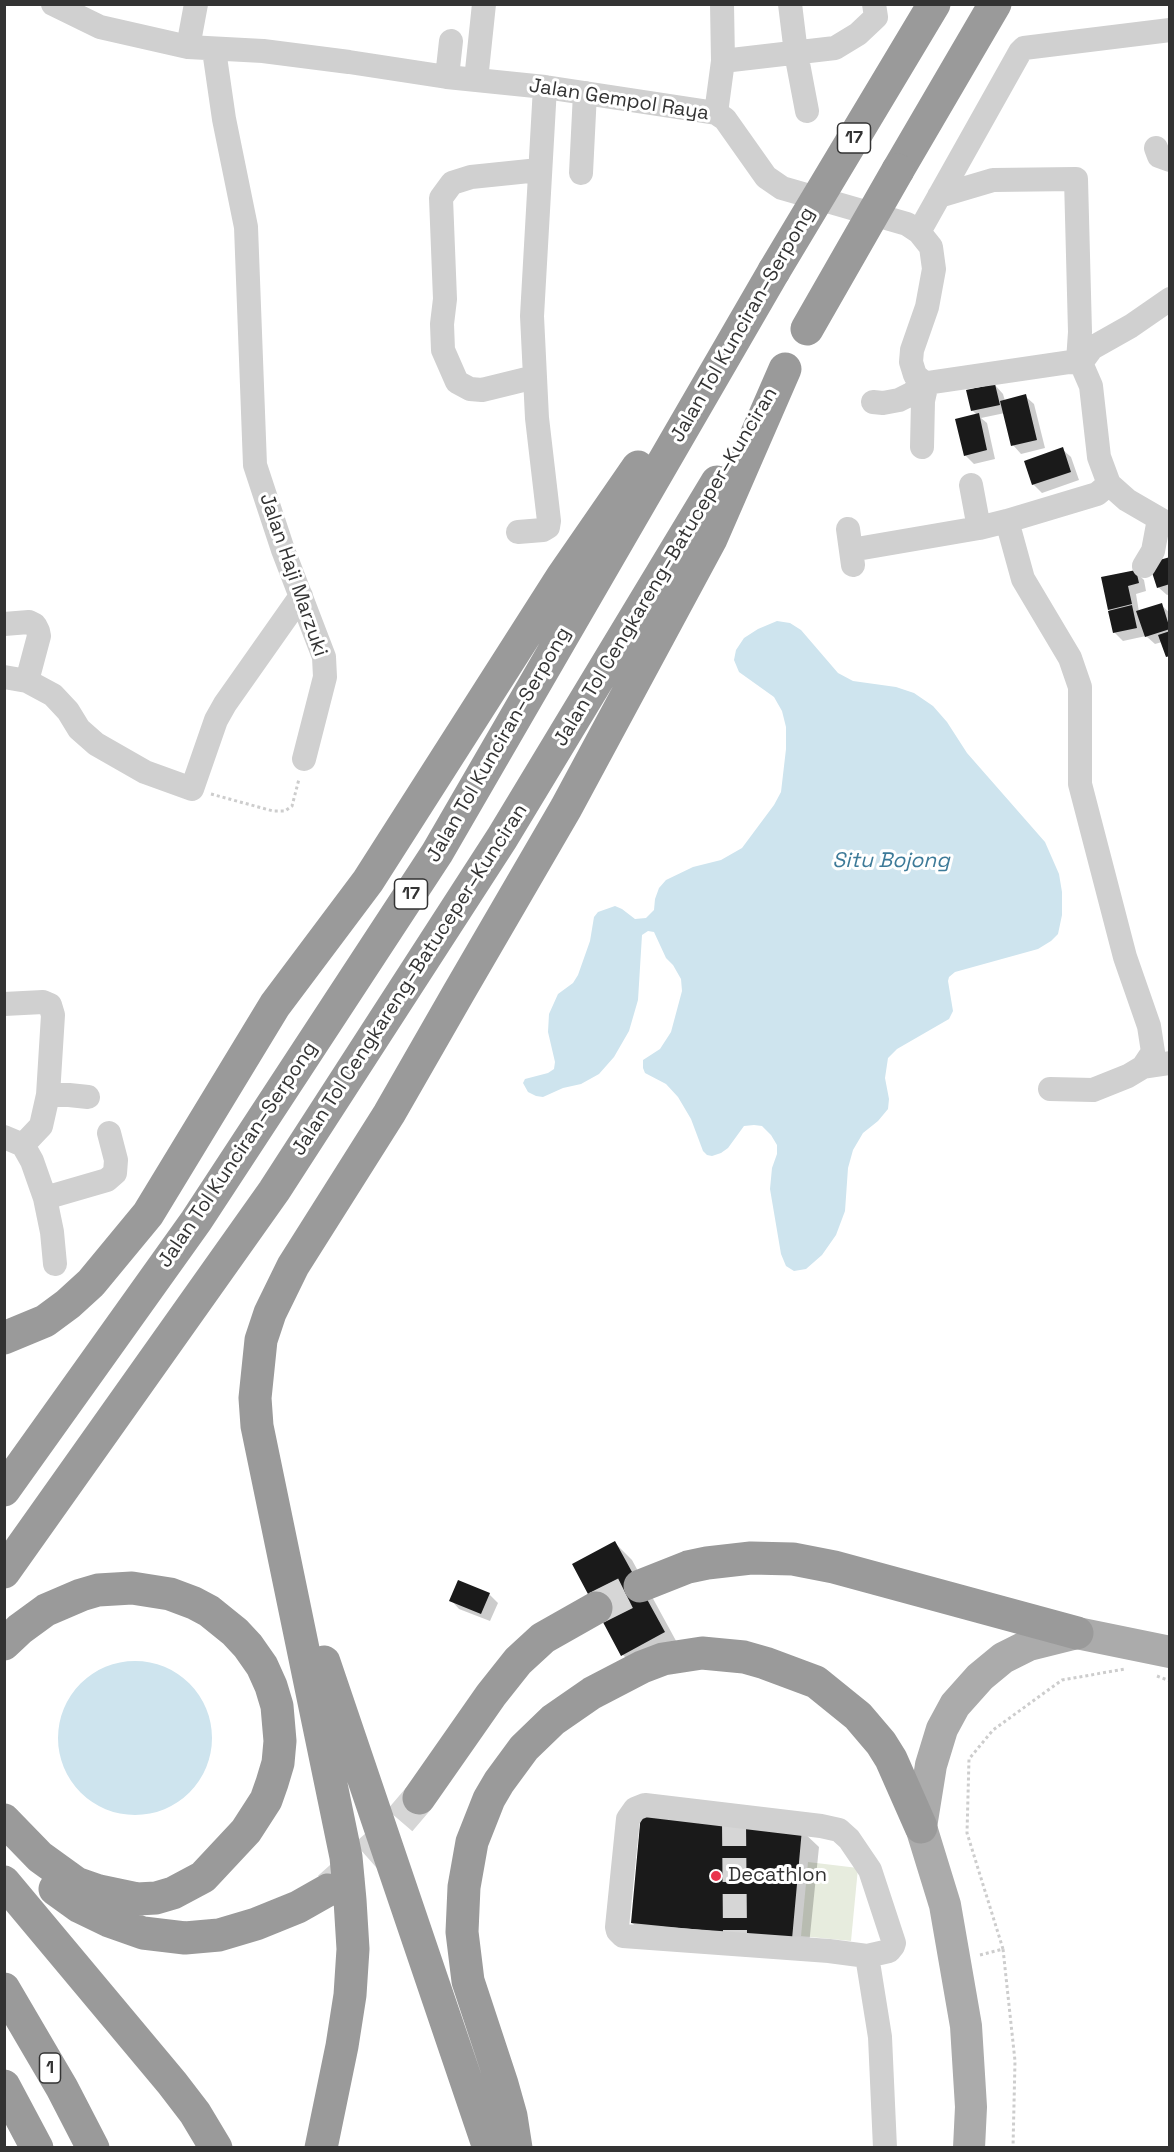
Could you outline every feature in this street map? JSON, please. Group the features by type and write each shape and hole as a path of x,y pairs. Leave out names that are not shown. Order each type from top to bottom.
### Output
{"highway":[{"name":"Jalan Tol Kunciran–Serpong","path":"4,1490 196,1221 437,853 774,271 934,4"},
{"name":"17","path":"785,369 995,4"},
{"path":"4,1338 45,1321 76,1297 92,1283 148,1214 275,1005 368,881 562,577 774,271"},
{"path":"321,2148 347,2014 352,1975 352,1921 346,1857 263,1456 255,1398 258,1357 270,1313 293,1266 389,1114 566,808 711,539 785,369"},
{"name":"Jalan Tol Cengkareng–Batuceper–Kunciran","path":"4,1572 274,1191 502,838 785,369"},
{"path":"275,1512 375,1817 489,2148"},
{"path":"640,1586 707,1563 751,1557 793,1559 834,1567 1077,1633"},
{"path":"4,1644 39,1614 81,1595 98,1590 132,1588 170,1594 209,1611 248,1646 262,1666 271,1686 277,1706 280,1741 273,1784 266,1800 246,1831 203,1876 173,1893 156,1898 137,1899 99,1891 76,1882 40,1857 4,1820"},
{"path":"418,1798 518,1661 543,1638 596,1608"},
{"path":"516,2148 511,2116 502,2084 468,1981 462,1932 464,1887 472,1842 489,1798 524,1748 553,1719 592,1693 642,1667 663,1659 702,1653 723,1654 772,1665 816,1682 846,1704 870,1728 891,1759 921,1827"},
{"path":"4,1836 30,1867 65,1897 109,1921 159,1936 202,1936 239,1930 298,1907 328,1890"},
{"path":"4,1882 152,2058 195,2113 216,2148"},
{"name":"1","path":"4,1989 62,2088 93,2148"},
{"path":"4,2086 37,2148"}],"main road":[{"path":"969,2148 971,2108 966,2026 945,1905 921,1827 937,1741 947,1718 967,1690 992,1666 1014,1652 1044,1640 1077,1633 1161,1663"}],"street":[{"name":"Jalan Gempol Raya","path":"53,4 100,27 188,47 263,51 447,77 546,87 716,113 725,119 766,177 782,188 907,224 919,232"},
{"path":"188,47 196,4"},
{"path":"476,80 484,4"},
{"path":"716,113 723,61 722,4"},
{"path":"790,4 807,111"},
{"path":"723,61 835,48 858,34 876,17 874,4"},
{"path":"925,382 915,375 911,362 912,350 927,307 934,269 931,247 919,232 1020,52 1024,48 1170,30"},
{"path":"447,77 451,41"},
{"name":"Jalan Haji Marzuki","path":"214,50 224,119 246,227 255,465 276,529 324,657 325,677 304,759"},
{"path":"518,532 543,530 548,527 549,521 537,418 532,316 539,170 546,87"},
{"path":"581,173 585,93"},
{"path":"535,377 483,390 470,389 456,382 443,350 442,324 445,299 441,198 452,183 471,177 539,170"},
{"path":"939,196 993,180 1076,180 1080,362 1091,386 1099,457 1109,484 1126,500 1164,522 1154,551 1144,566"},
{"path":"873,402 899,400 913,393 925,382 1080,362 1092,348 1131,326 1169,300 1170,306"},
{"path":"922,447 925,382"},
{"path":"850,548 979,528 1096,494 1109,484"},
{"path":"971,485 979,528"},
{"path":"1007,521 1023,579 1070,658 1080,687 1080,784 1125,957 1149,1026 1153,1052 1143,1067"},
{"path":"4,624 28,622 35,625 38,630 39,636 16,679 54,695 68,711 79,729 96,744 145,772 192,789 216,720 225,704 301,596"},
{"path":"4,1004 43,1002 50,1005 53,1015 48,1095 41,1126 14,1141 32,1161 45,1198 52,1232 55,1264"},
{"path":"1050,1089 1093,1090 1128,1076 1143,1067 1170,1063"},
{"path":"48,1095 88,1097"},
{"path":"45,1198 107,1180 115,1173 116,1160 109,1132"},
{"path":"645,1805 839,1830 849,1839 870,1870 894,1943 889,1951 867,1956 735,1939 623,1936 617,1927 627,1819 631,1813 645,1805"},
{"path":"867,1956 880,2037 885,2148"}],"path":[{"path":"192,789 273,811 285,811 292,806 304,759"},
{"path":"1161,1663 1170,1681"},
{"path":"1013,2148 1015,2061 1003,1949 967,1833 969,1759 993,1730 1062,1680 1134,1667"},
{"path":"956,1960 1003,1949"}],"shaded area":[{"path":"808,1862 858,1868 851,1941 801,1936"}],"water":[{"name":"Situ Bojong","path":"777,621 790,623 801,630 838,673 853,681 896,687 914,693 933,706 947,722 967,753 1045,842 1059,874 1062,892 1062,915 1058,934 1051,941 1038,949 955,972 948,981 953,1011 949,1019 897,1049 888,1058 885,1078 889,1099 888,1109 863,1133 853,1150 848,1168 845,1211 836,1235 822,1255 806,1269 794,1271 786,1266 781,1254 770,1189 772,1168 777,1154 777,1145 771,1135 762,1126 744,1126 728,1148 712,1156 707,1155 678,1097 666,1084 645,1073 643,1060 660,1049 671,1032 682,991 681,979 666,958 654,932 648,931 642,935 638,1000 629,1031 614,1057 599,1074 581,1084 563,1088 543,1097 528,1092 523,1083 525,1079 548,1073 554,1069 555,1062 548,1032 549,1014 558,994 573,983 578,975 590,941 594,917 598,912 615,906 635,919 646,918 654,910 659,888 666,880 693,867 721,860 742,848 774,805 781,792 786,749 786,727 782,711 774,697 739,672 734,660 736,650 744,638"},
{"path":"135,1661 150,1662 165,1667 190,1683 206,1708 211,1723 211,1753 206,1768 190,1793 165,1809 150,1814 135,1815 120,1814 105,1809 80,1793 64,1768 59,1753 58,1738 59,1723 64,1708 80,1683 105,1667 120,1662"}],"building":[{"path":"995,384 1000,405 971,411 966,390"},
{"path":"1026,394 1037,440 1011,446 1000,401"},
{"path":"979,413 987,450 964,456 955,419"},
{"path":"1063,447 1071,472 1032,485 1024,461"},
{"path":"1170,557 1170,584 1157,588 1149,563"},
{"path":"1136,570 1139,583 1128,586 1132,604 1108,610 1101,577"},
{"path":"1162,603 1170,629 1145,637 1136,611"},
{"path":"1132,605 1137,628 1113,633 1108,611"},
{"path":"1170,631 1170,656 1166,657 1158,635"},
{"path":"615,1541 665,1632 621,1656 572,1564"},
{"path":"458,1580 490,1593 481,1614 449,1601"},
{"name":"Decathlon","path":"641,1813 802,1829 792,1939 631,1923"}],"tunnel":[{"path":"596,1608 640,1586"},
{"path":"329,1888 384,1839 419,1798"},
{"path":"734,1822 735,1933"}],"place":[{"name":"Decathlon","path":"716,1876"}]}
